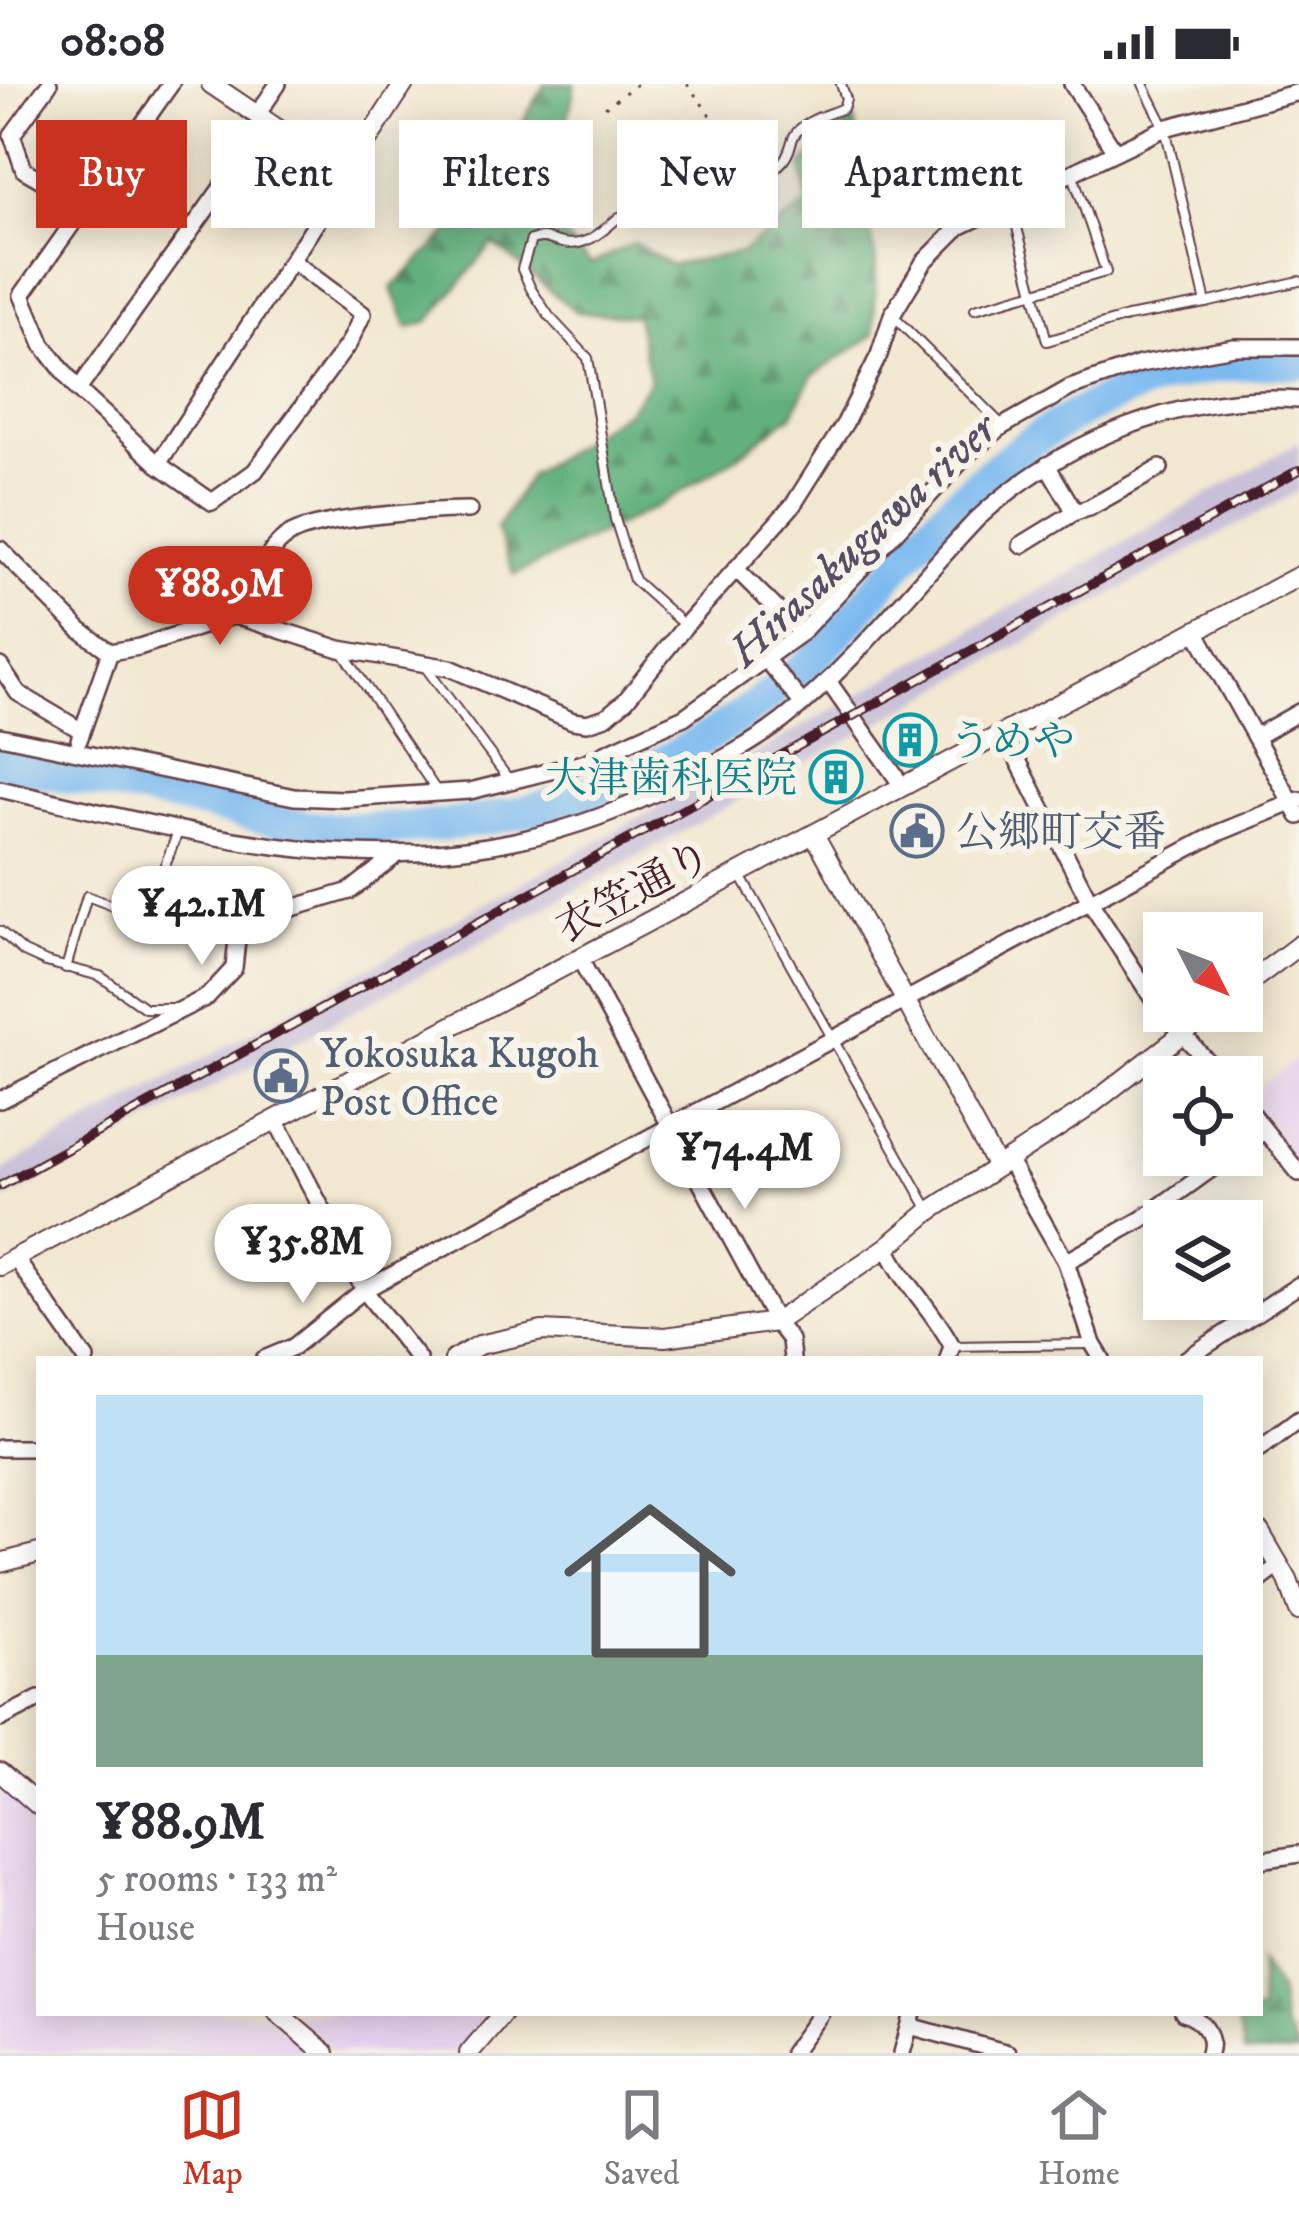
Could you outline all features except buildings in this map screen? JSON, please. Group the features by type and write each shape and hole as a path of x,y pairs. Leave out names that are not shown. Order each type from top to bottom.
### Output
{"street":[{"path":"36,177 24,170 12,135 49,84"},
{"path":"145,120 171,84"},
{"path":"211,84 263,119"},
{"path":"78,390 263,119 278,84"},
{"path":"375,129 404,84"},
{"path":"1072,84 1114,150"},
{"path":"1065,177 1165,128 1299,92"},
{"path":"69,228 22,295 43,346 78,390 158,464 212,502 255,470 349,343 363,314 292,261"},
{"path":"158,464 313,228"},
{"path":"0,549 80,630 110,652 140,647 233,616 340,649 450,668 573,721 587,723 606,717 626,700 793,505 822,462 879,355 892,315 924,262 957,228"},
{"path":"0,736 294,797 439,794 583,763 684,717 767,662 801,633 969,453 1003,426 1070,388 1140,364 1234,346 1299,346"},
{"path":"0,789 258,847 395,856 494,845 630,806 747,744 828,681 976,519 1026,477 1122,428 1170,414 1252,400 1299,400"},
{"path":"1047,465 1075,512"},
{"path":"1021,545 1160,468"},
{"path":"242,618 261,567 285,538 304,528 425,510 469,510"},
{"path":"736,569 801,633"},
{"name":"衣笠通り","path":"4,1264 1299,576"},
{"path":"271,1356 293,1347 364,1290 830,1039 1218,833 1297,807 1196,631"},
{"path":"76,749 110,652"},
{"path":"767,662 801,703"},
{"path":"0,666 18,693 82,730"},
{"path":"828,681 903,787"},
{"path":"1255,737 1299,712"},
{"path":"1004,733 1090,902 1156,1004 1203,1056"},
{"path":"814,834 905,999 1066,1262 1100,1356"},
{"path":"0,1100 207,997 234,968 238,930 245,922 350,891 395,856"},
{"path":"1263,972 1299,945"},
{"path":"580,958 790,1340 792,1356"},
{"path":"460,1356 479,1346 542,1331 664,1337 776,1322 930,1211 1083,1111 1183,1033"},
{"path":"276,1120 364,1290 416,1356"},
{"path":"1264,1131 1299,1173"},
{"path":"1066,1262 1142,1219 1202,1176"},
{"path":"886,1247 899,1275 940,1322 950,1353"},
{"path":"4,1264 83,1356"},
{"path":"1191,1356 1299,1285"},
{"path":"1263,1447 1299,1420"},
{"path":"0,1448 36,1448"},
{"path":"1263,1537 1299,1610"},
{"path":"0,1563 36,1554"},
{"path":"1263,1578 1280,1565"},
{"path":"0,1719 36,1701"},
{"path":"0,1772 36,1803"},
{"path":"1263,1860 1299,1854"},
{"path":"282,2016 325,2053"},
{"path":"469,2053 500,2016"},
{"path":"792,2053 819,2016"},
{"path":"1189,2016 1209,2032 1209,2053"},
{"path":"902,2053 911,2019 1009,2053"}],"lane":[{"path":"778,166 795,134 808,122 843,108 846,99 841,84"},
{"path":"1143,84 1165,128 1206,303"},
{"path":"975,309 1106,272 1072,174"},
{"path":"617,219 594,238 577,244 544,236 531,239 522,269 549,316 588,358 615,519 634,580 685,626"},
{"path":"1018,228 1047,341 1126,317 1299,281"},
{"path":"892,315 1003,426"},
{"path":"340,649 439,794"},
{"path":"422,663 511,782"},
{"path":"66,968 87,896 144,918 179,830"},
{"path":"740,874 930,1211"},
{"path":"0,931 24,952 100,976 145,1008 186,1009"},
{"path":"950,1353 1093,1343"}],"path":[{"path":"605,107 637,84"},
{"path":"687,84 714,120"}],"shaded area":[{"path":"1299,442 1299,491 0,1202 0,1171 711,779"},
{"path":"1299,1057 1299,1171 1263,1121 1263,1085"},
{"path":"0,1784 36,1815 36,2016 267,2016 310,2053 0,2053"},
{"path":"293,2016 488,2016 456,2053 336,2053"}],"green space":[{"path":"545,84 575,84 568,120 524,120"},
{"path":"802,208 802,228 871,228 876,264 874,335 812,376 792,415 732,460 656,507 514,575 496,529 530,475 629,409 650,381 636,316 576,312 493,243 429,321 408,328 392,288 453,228 556,228 591,264 634,243 671,265 742,252"},
{"path":"1263,1967 1278,1990 1283,2026 1298,2053 1244,2053 1236,2016 1263,2016"}],"waterway":[{"name":"Hirasakugawa river","path":"0,763 321,828 451,824 574,798 690,747 794,676 968,492 1051,429 1096,404 1194,371 1245,363 1299,363"}],"railway":[{"path":"0,1186 1299,470"}],"place":[{"name":"うめや","path":"910,740"},
{"name":"大津歯科医院","path":"836,777"},
{"name":"公郷町交番","path":"917,831"},
{"name":"Yokosuka Kugoh Post Office","path":"281,1076"}]}
